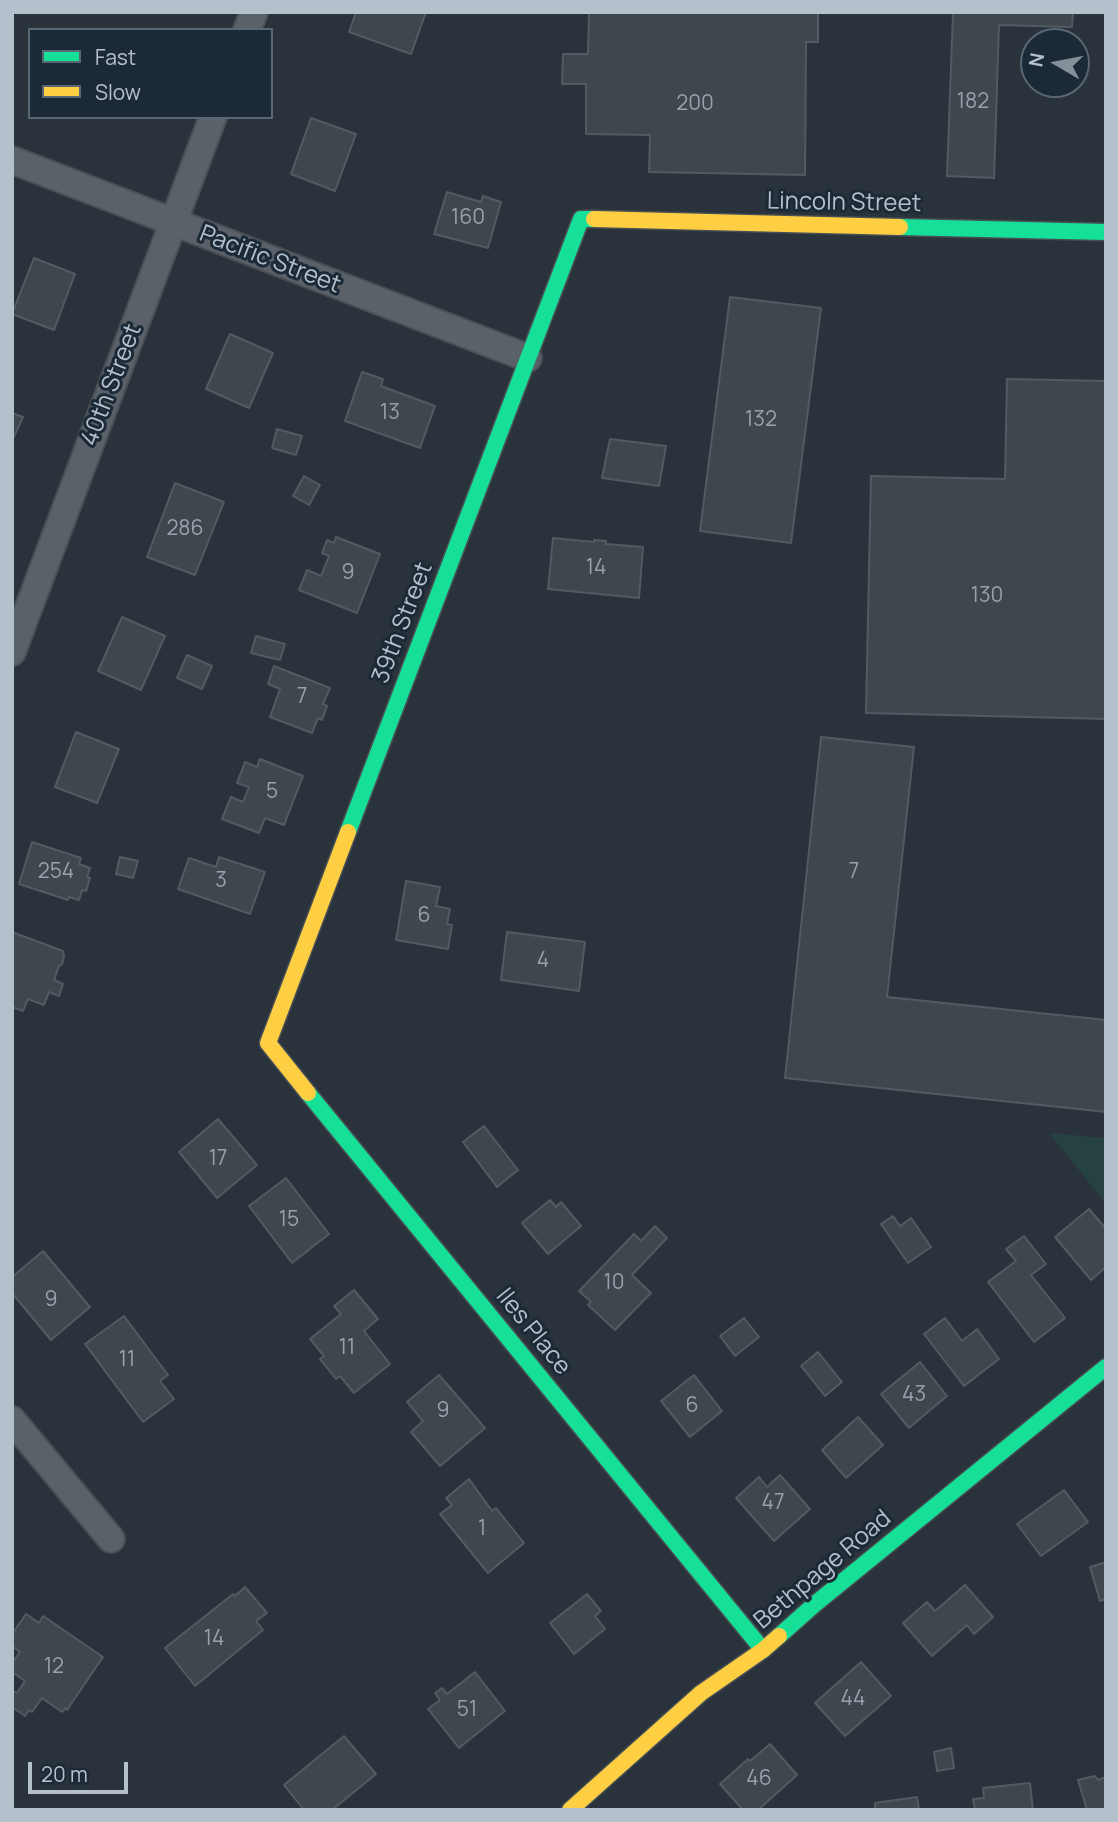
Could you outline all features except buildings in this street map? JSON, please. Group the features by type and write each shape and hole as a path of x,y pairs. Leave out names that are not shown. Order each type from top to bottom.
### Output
{"street":[{"name":"40th Street","path":"12,652 213,119"},
{"name":"Pacific Street","path":"12,160 528,358"},
{"name":"Lincoln Street","path":"581,219 1106,232"},
{"name":"39th Street","path":"268,1043 581,219"},
{"name":"Iles Place","path":"268,1043 763,1650"},
{"name":"Bethpage Road","path":"570,1810 701,1693 763,1650 815,1604 1106,1367"},
{"path":"12,1420 111,1539"}],"green space":[{"path":"1049,1133 1106,1138 1106,1204"}],"traffic: fast":[{"path":"348,832 581,219 594,219"},
{"path":"900,227 1106,232"},
{"path":"308,1093 763,1650"},
{"path":"779,1636 1106,1367"}],"traffic: slow":[{"path":"594,219 900,227"},
{"path":"308,1093 268,1043 348,832"},
{"path":"570,1810 701,1693 779,1636"}]}
